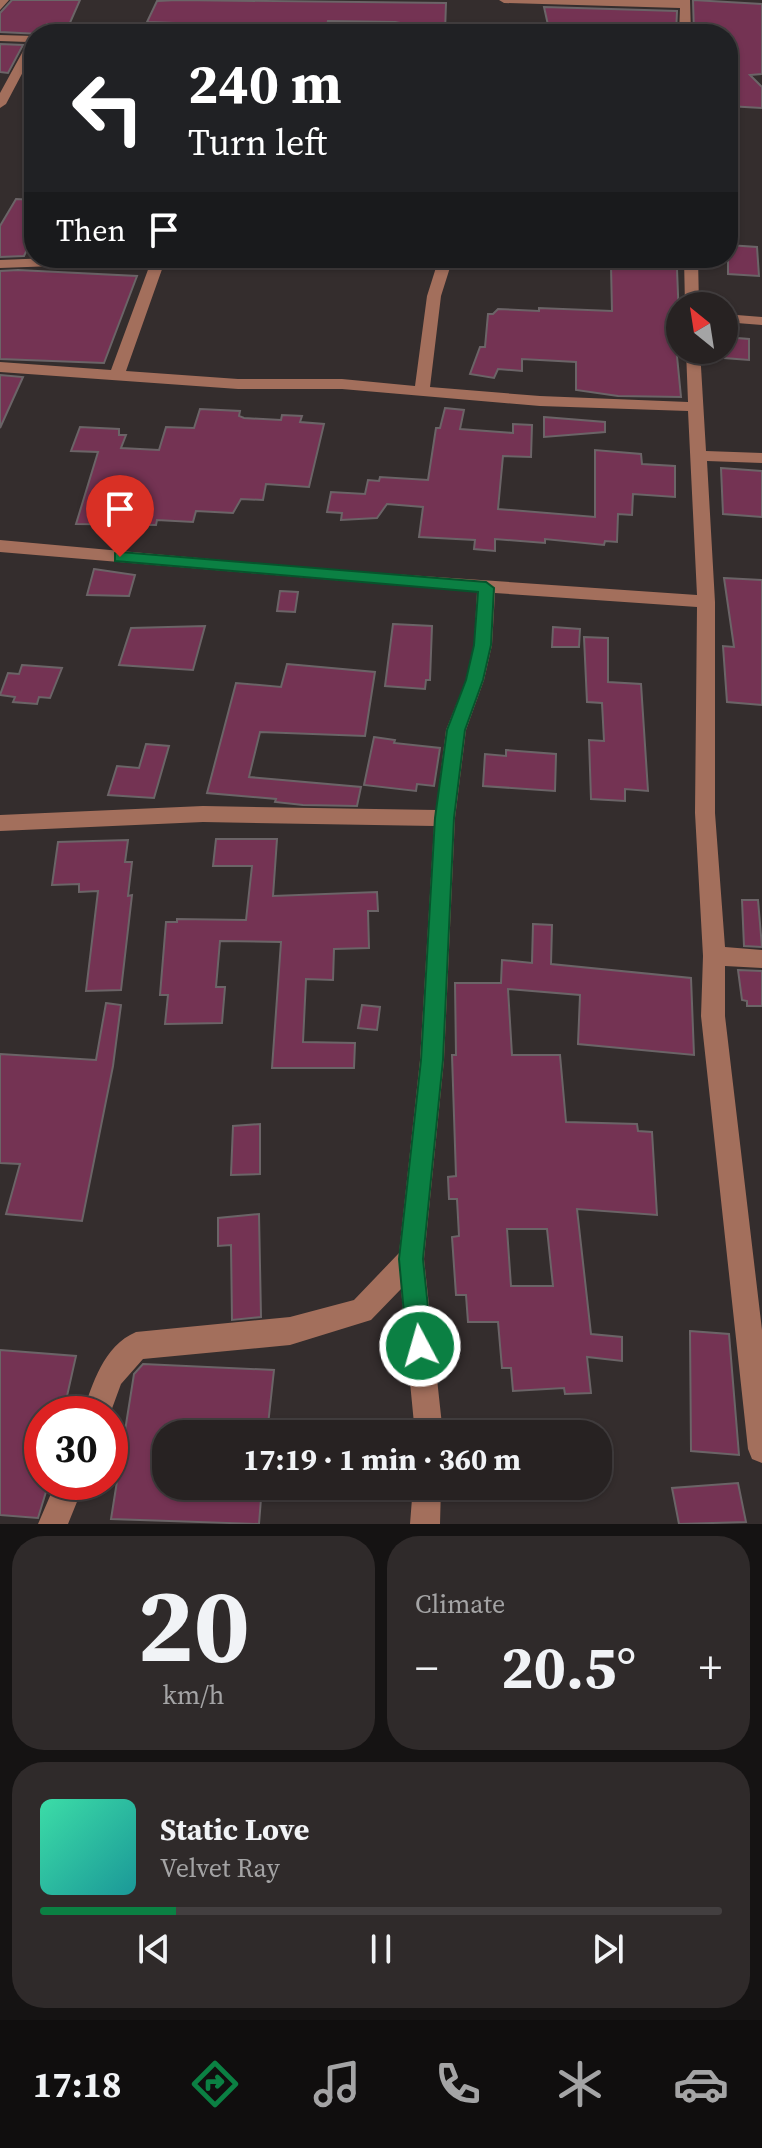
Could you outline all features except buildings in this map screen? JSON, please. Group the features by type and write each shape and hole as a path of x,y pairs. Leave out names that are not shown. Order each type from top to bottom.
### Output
{"street":[{"path":"0,7 4,0"},
{"path":"504,0 685,3 685,24"},
{"path":"0,38 24,39"},
{"path":"0,104 24,59"},
{"path":"0,264 24,263"},
{"path":"117,374 155,268"},
{"path":"422,390 434,296 443,268"},
{"path":"691,268 692,292"},
{"path":"738,319 762,321"},
{"path":"693,364 706,602 705,813 714,956 713,1016 762,1449"},
{"path":"0,367 238,384 289,382 540,401 694,407"},
{"path":"698,456 762,458"},
{"path":"0,546 486,588 706,602"},
{"path":"428,1420 411,1259 432,1060 445,818 456,730 475,680 483,645 486,588"},
{"path":"0,823 203,814 445,818"},
{"path":"714,956 762,959"},
{"path":"102,1396 110,1375 136,1346 290,1331 362,1311 411,1259"},
{"path":"53,1524 63,1500"},
{"path":"425,1524 426,1500"}],"route":[{"path":"120,557 486,588 483,645 475,680 456,730 445,818 432,1060 411,1259 420,1346"}]}
